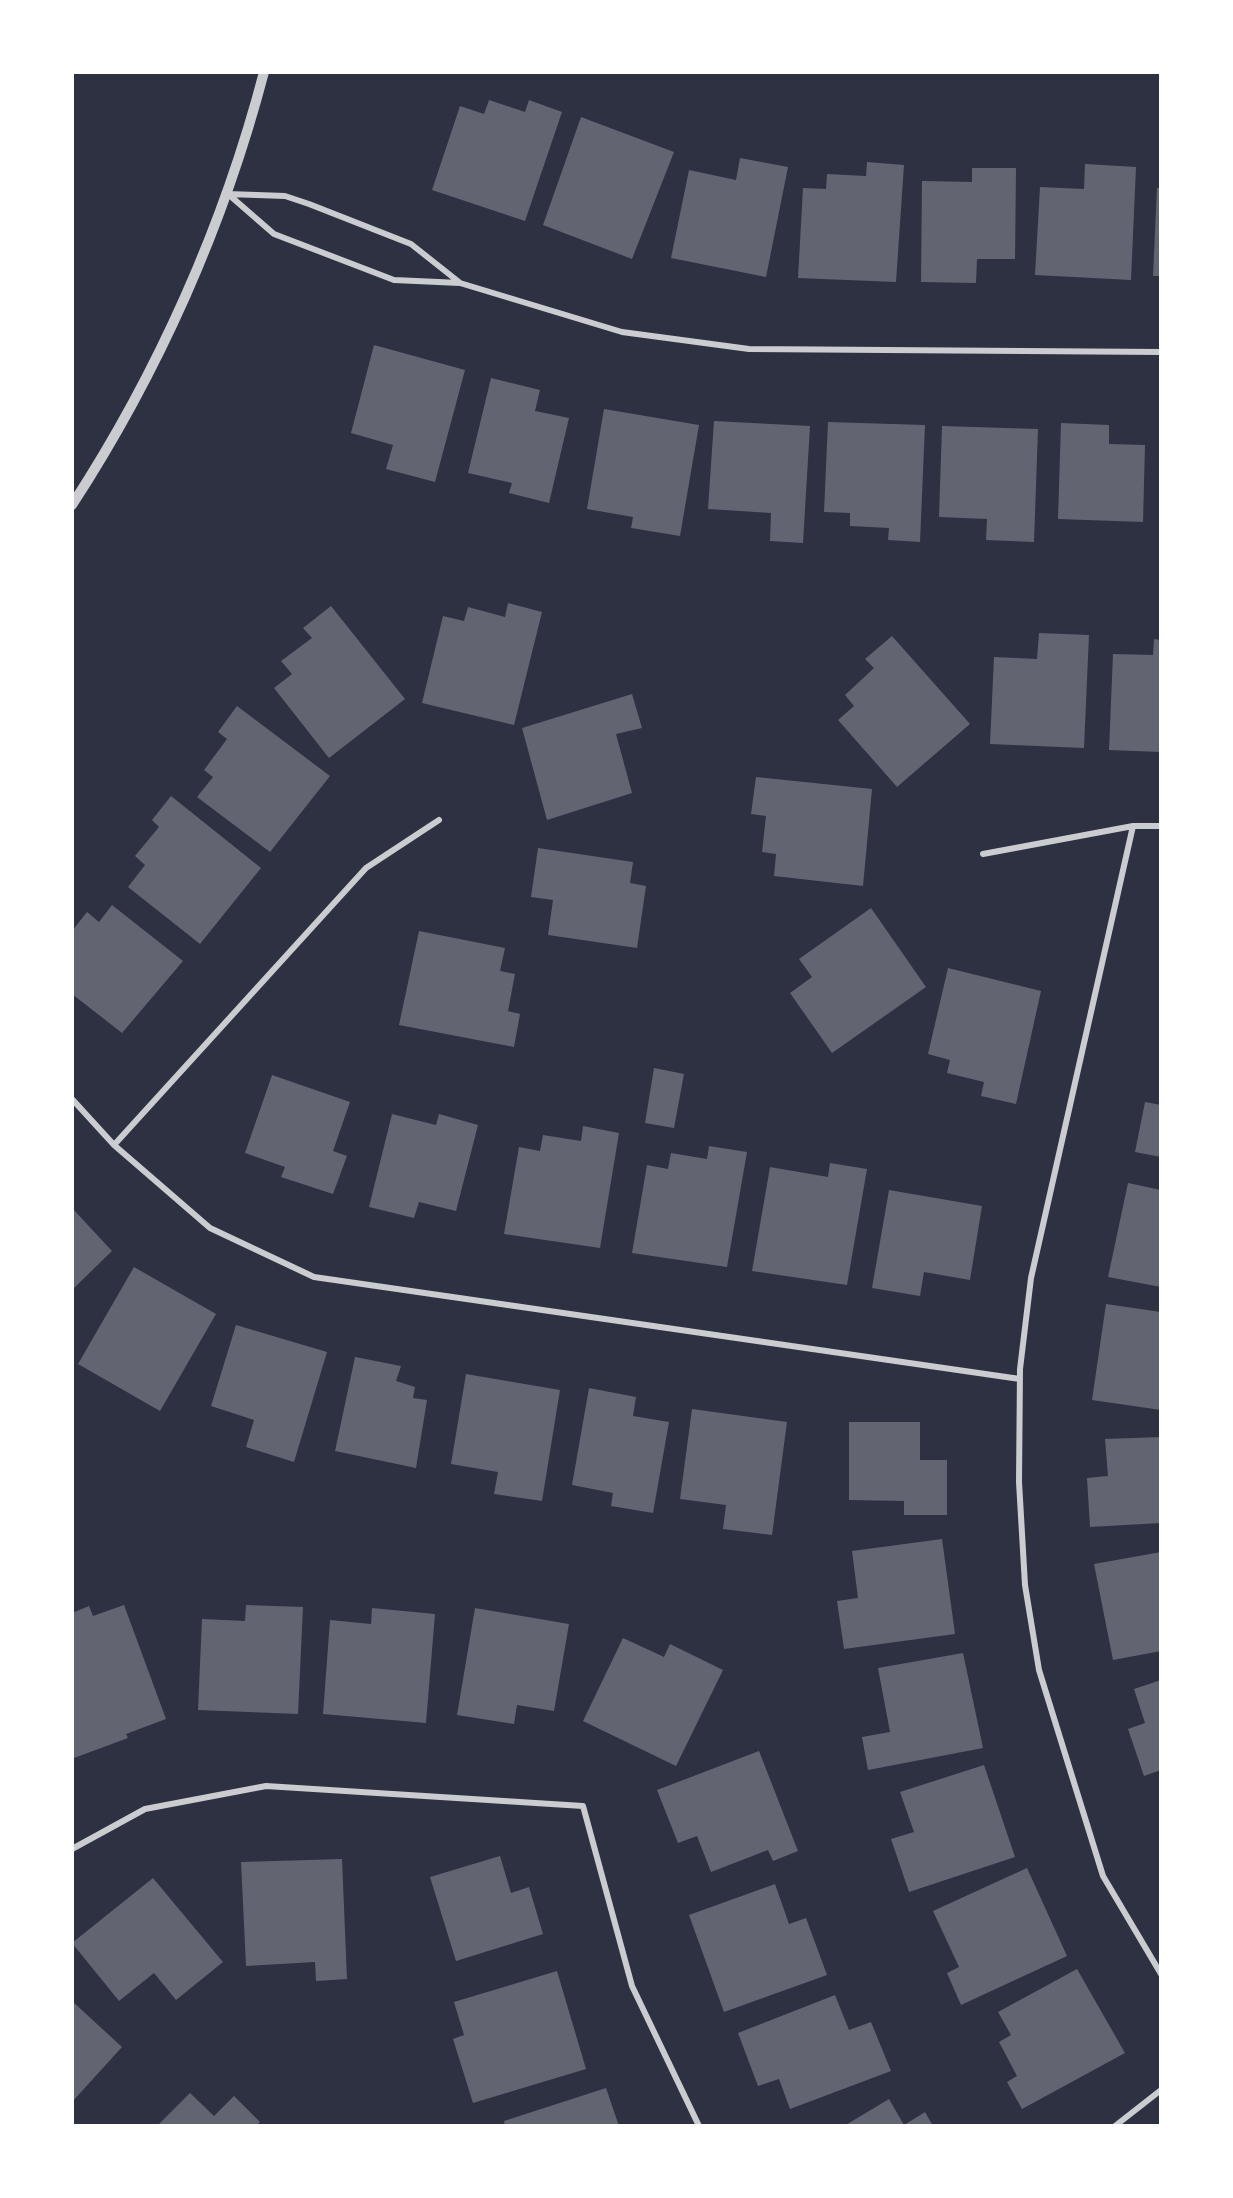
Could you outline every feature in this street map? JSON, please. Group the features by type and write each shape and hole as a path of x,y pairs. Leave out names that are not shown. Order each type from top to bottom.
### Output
{"street":[{"path":"72,505 140,391 228,194 264,72"},
{"path":"228,194 285,196 309,204 411,244 460,283"},
{"path":"228,194 274,234 394,280 460,283 622,332 749,349 1161,352"},
{"path":"114,1145 366,868 439,820"},
{"path":"1133,826 1031,1278 1020,1379 1019,1482 1024,1574 1039,1670 1103,1876 1161,1974"},
{"path":"983,854 1133,826 1161,826"},
{"path":"72,1099 114,1145 210,1227 258,1253 314,1277 1020,1379"},
{"path":"72,1849 145,1809 266,1786 583,1806 633,1986 699,2126"},
{"path":"1115,2126 1161,2090"}],"building":[{"path":"489,100 525,112 529,100 562,112 525,221 432,190 460,106 484,114"},
{"path":"581,117 674,152 632,259 543,225"},
{"path":"740,158 788,167 766,277 671,258 689,170 736,180"},
{"path":"867,162 904,165 896,282 798,278 803,188 826,189 827,174 866,176"},
{"path":"1085,164 1136,167 1131,280 1035,275 1040,187 1084,189"},
{"path":"972,168 1016,168 1015,259 977,259 976,283 921,282 922,181 972,182"},
{"path":"1157,188 1161,188 1161,276 1153,276"},
{"path":"374,345 465,370 435,482 386,469 393,445 351,433"},
{"path":"491,378 540,390 535,411 569,418 549,503 509,493 512,483 468,473"},
{"path":"604,409 699,425 680,536 631,528 633,517 587,509"},
{"path":"714,421 810,426 803,543 770,541 771,513 708,509"},
{"path":"828,422 925,425 920,542 888,540 889,528 850,526 850,513 824,512"},
{"path":"1061,423 1109,425 1109,444 1145,445 1143,522 1058,519"},
{"path":"942,426 1038,429 1034,542 986,540 987,519 939,517"},
{"path":"508,603 542,612 514,725 422,703 443,616 464,621 468,607 505,617"},
{"path":"331,606 405,699 329,758 274,688 292,674 281,661 312,638 303,628"},
{"path":"1039,633 1089,635 1084,748 990,744 994,657 1037,659"},
{"path":"892,636 970,724 897,787 838,720 854,706 845,695 874,668 865,659"},
{"path":"1154,639 1161,640 1160,752 1109,750 1113,654 1153,655"},
{"path":"632,694 642,728 616,734 632,793 547,820 522,728"},
{"path":"237,706 330,776 270,852 197,797 213,777 204,770 227,739 218,732"},
{"path":"756,777 872,789 863,886 774,876 776,854 762,852 766,816 751,814"},
{"path":"171,796 261,868 200,944 128,887 145,865 135,856 159,827 152,820"},
{"path":"538,848 633,862 630,883 646,886 637,948 548,935 553,900 531,897"},
{"path":"112,905 183,961 122,1033 72,994 72,931 87,912 99,922"},
{"path":"871,908 926,987 832,1053 790,993 812,977 799,959"},
{"path":"419,931 505,948 500,971 515,974 508,1011 520,1014 514,1047 399,1025"},
{"path":"948,968 1041,991 1016,1104 981,1096 984,1082 947,1073 950,1060 928,1054"},
{"path":"654,1068 684,1074 674,1128 645,1123"},
{"path":"272,1075 350,1102 333,1151 347,1156 333,1194 281,1177 285,1167 245,1153"},
{"path":"1145,1102 1161,1105 1161,1157 1135,1152"},
{"path":"392,1114 436,1125 439,1114 478,1125 456,1211 419,1202 414,1218 369,1207"},
{"path":"583,1126 619,1133 600,1248 504,1234 519,1147 540,1151 543,1135 581,1141"},
{"path":"709,1146 747,1152 727,1267 632,1253 647,1165 668,1169 671,1153 707,1159"},
{"path":"830,1163 867,1169 847,1285 752,1271 770,1167 828,1177"},
{"path":"1128,1183 1161,1190 1161,1287 1108,1277"},
{"path":"889,1190 982,1206 970,1280 924,1272 920,1296 872,1288"},
{"path":"72,1208 112,1251 72,1290"},
{"path":"134,1267 216,1314 160,1411 78,1364"},
{"path":"1106,1304 1161,1312 1161,1410 1092,1400"},
{"path":"236,1325 327,1352 294,1462 246,1447 254,1420 211,1406"},
{"path":"355,1357 401,1366 396,1381 415,1387 413,1398 427,1400 416,1468 335,1451"},
{"path":"466,1374 560,1390 542,1501 494,1494 498,1472 451,1464"},
{"path":"589,1388 636,1397 633,1416 669,1422 653,1513 611,1506 613,1493 572,1485"},
{"path":"692,1409 787,1422 772,1535 723,1529 726,1505 680,1499"},
{"path":"849,1422 920,1422 920,1460 947,1460 947,1515 904,1515 904,1501 849,1500"},
{"path":"1161,1437 1161,1523 1090,1527 1087,1478 1108,1476 1105,1439"},
{"path":"942,1539 955,1634 844,1649 837,1601 858,1598 852,1551"},
{"path":"1161,1552 1161,1651 1113,1660 1094,1564"},
{"path":"124,1605 166,1719 126,1734 128,1738 74,1758 72,1613 89,1606 93,1616"},
{"path":"246,1605 303,1607 298,1714 198,1710 202,1619 245,1621"},
{"path":"372,1608 435,1614 426,1723 323,1714 330,1620 371,1624"},
{"path":"475,1608 569,1624 554,1711 517,1705 514,1724 457,1715"},
{"path":"623,1638 664,1657 670,1644 723,1670 676,1766 583,1721"},
{"path":"963,1653 983,1748 868,1770 862,1737 890,1732 878,1668"},
{"path":"1161,1680 1161,1770 1144,1776 1128,1729 1145,1723 1134,1689"},
{"path":"759,1751 798,1851 773,1861 768,1850 711,1872 697,1836 678,1843 657,1790"},
{"path":"984,1765 1015,1857 909,1892 891,1839 914,1832 900,1792"},
{"path":"500,1856 511,1893 529,1887 543,1934 456,1961 430,1877"},
{"path":"342,1859 347,1979 316,1981 315,1962 246,1966 241,1862"},
{"path":"1027,1868 1067,1956 961,2005 947,1973 959,1967 933,1911"},
{"path":"153,1878 223,1962 176,2000 154,1973 119,2001 72,1943"},
{"path":"775,1884 789,1924 806,1918 827,1975 724,2012 689,1915"},
{"path":"1077,1969 1125,2053 1022,2109 1007,2082 1017,2076 999,2042 1011,2035 998,2012"},
{"path":"557,1971 586,2069 473,2103 453,2039 464,2035 454,2002"},
{"path":"835,1995 849,2030 871,2022 891,2071 790,2109 779,2079 758,2086 738,2033"},
{"path":"72,2001 122,2047 72,2102"},
{"path":"606,2088 619,2126 505,2126 504,2121"},
{"path":"190,2093 214,2116 234,2096 260,2122 256,2126 157,2126"},
{"path":"889,2099 904,2125 925,2112 933,2126 844,2126"}]}
